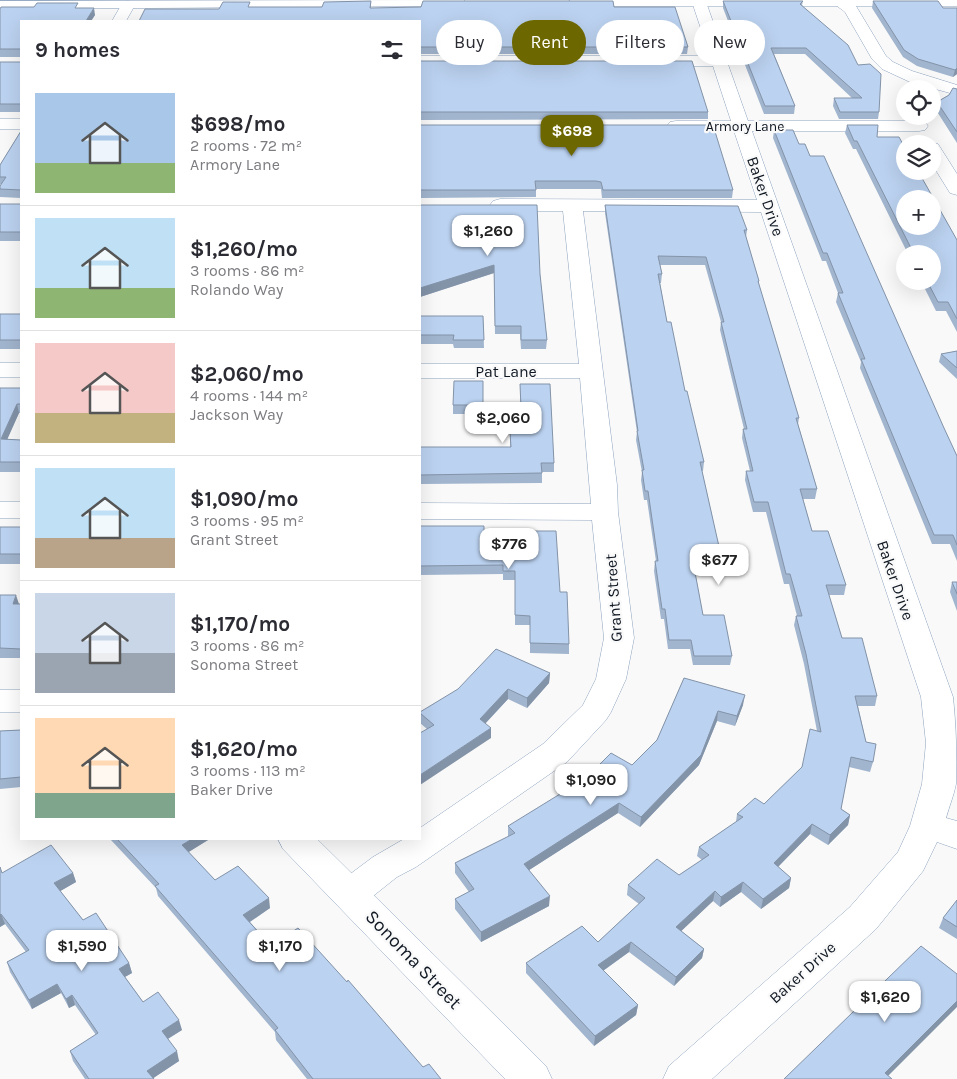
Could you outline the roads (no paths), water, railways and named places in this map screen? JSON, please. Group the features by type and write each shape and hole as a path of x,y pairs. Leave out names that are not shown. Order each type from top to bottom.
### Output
{"street":[{"path":"836,1 850,9 880,59 886,65 919,80"},
{"path":"8,3 128,5 199,2 472,2"},
{"path":"560,2 957,2"},
{"name":"Baker Drive","path":"699,2 705,20"},
{"path":"120,20 128,5"},
{"path":"421,60 694,61"},
{"name":"Baker Drive","path":"683,1079 863,918 911,861 942,830 939,784 942,743 937,697 720,65"},
{"path":"941,87 957,90"},
{"name":"Armory Lane","path":"654,126 742,126 896,122"},
{"path":"941,163 957,189"},
{"path":"477,205 768,206"},
{"name":"Grant Street","path":"350,894 385,867 404,857 555,753 595,712 611,678 619,638 605,512 604,485 572,205"},
{"path":"0,370 20,370"},
{"name":"Pat Lane","path":"421,370 591,371"},
{"path":"0,510 20,510"},
{"path":"421,510 605,512"},
{"path":"0,701 20,701"},
{"name":"Sonoma Street","path":"296,840 532,1079"}]}
